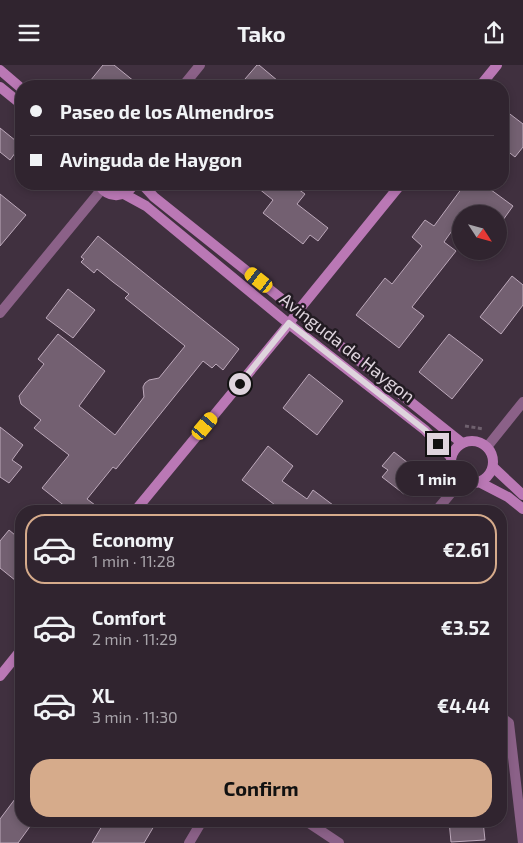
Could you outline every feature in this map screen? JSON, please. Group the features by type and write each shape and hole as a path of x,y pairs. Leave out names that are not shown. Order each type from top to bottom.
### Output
{"street":[{"path":"188,80 200,65"},
{"path":"485,80 497,65"},
{"path":"0,71 15,83"},
{"path":"0,87 15,99"},
{"path":"0,313 97,190"},
{"name":"Avinguda de Haygon","path":"103,190 106,193 117,196 124,195 146,206 289,323 425,430 451,457"},
{"path":"124,195 130,190"},
{"name":"Avinguda de Haygon","path":"148,190 462,443"},
{"path":"140,505 396,190"},
{"path":"487,447 523,402"},
{"path":"471,441 482,443 487,447 493,461 492,467 485,479 473,484 461,481 454,473 451,465 451,457 455,450 462,443 471,441"},
{"path":"492,467 523,495"},
{"path":"441,505 461,481"},
{"path":"479,482 508,497 523,509"},
{"path":"0,676 15,657"},
{"path":"507,722 509,723 523,843"},
{"path":"189,843 198,827"},
{"path":"315,827 339,843"}],"building":[{"path":"103,65 114,65 133,80 91,80"},
{"path":"259,65 277,80 244,80"},
{"path":"509,113 523,124 523,147 515,157 509,152"},
{"path":"0,128 15,140 15,153 10,160 0,152"},
{"path":"260,190 299,190 305,194 297,204 328,228 318,241 310,235 303,244 263,213 273,200"},
{"path":"461,190 491,190 513,206 508,213 508,205 452,205 452,231 444,242 452,248 452,256 412,307 424,316 399,348 356,315 385,278 392,284 422,246 412,237 425,220 434,226"},
{"path":"0,194 26,215 0,246"},
{"path":"98,236 239,349 223,370 216,364 212,368 203,361 116,469 113,467 87,499 95,505 63,505 42,488 69,455 34,428 41,420 21,404 19,396 44,364 38,359 58,334 105,371 79,406 115,435 144,397 143,387 145,383 159,378 185,346 125,298 129,294 97,269 94,273 81,262 84,259 81,257"},
{"path":"512,276 523,285 523,305 501,334 480,317"},
{"path":"68,289 95,310 73,338 46,318"},
{"path":"449,334 483,360 452,399 419,372"},
{"path":"309,374 343,401 317,435 283,408"},
{"path":"0,427 23,445 12,460 22,467 9,483 0,477"},
{"path":"268,446 293,466 282,481 307,499 313,490 333,505 275,505 242,480"},
{"path":"394,452 417,470 413,474 417,477 404,494 382,477 388,470 382,466"},
{"path":"9,530 15,535 15,580 0,568 0,541"},
{"path":"15,799 15,827 30,827 18,843 0,843 0,819"},
{"path":"101,827 153,827 144,843 92,843"},
{"path":"450,827 484,827 485,840 451,842"}],"route":[{"path":"240,384 289,323 425,430 438,444"}]}
